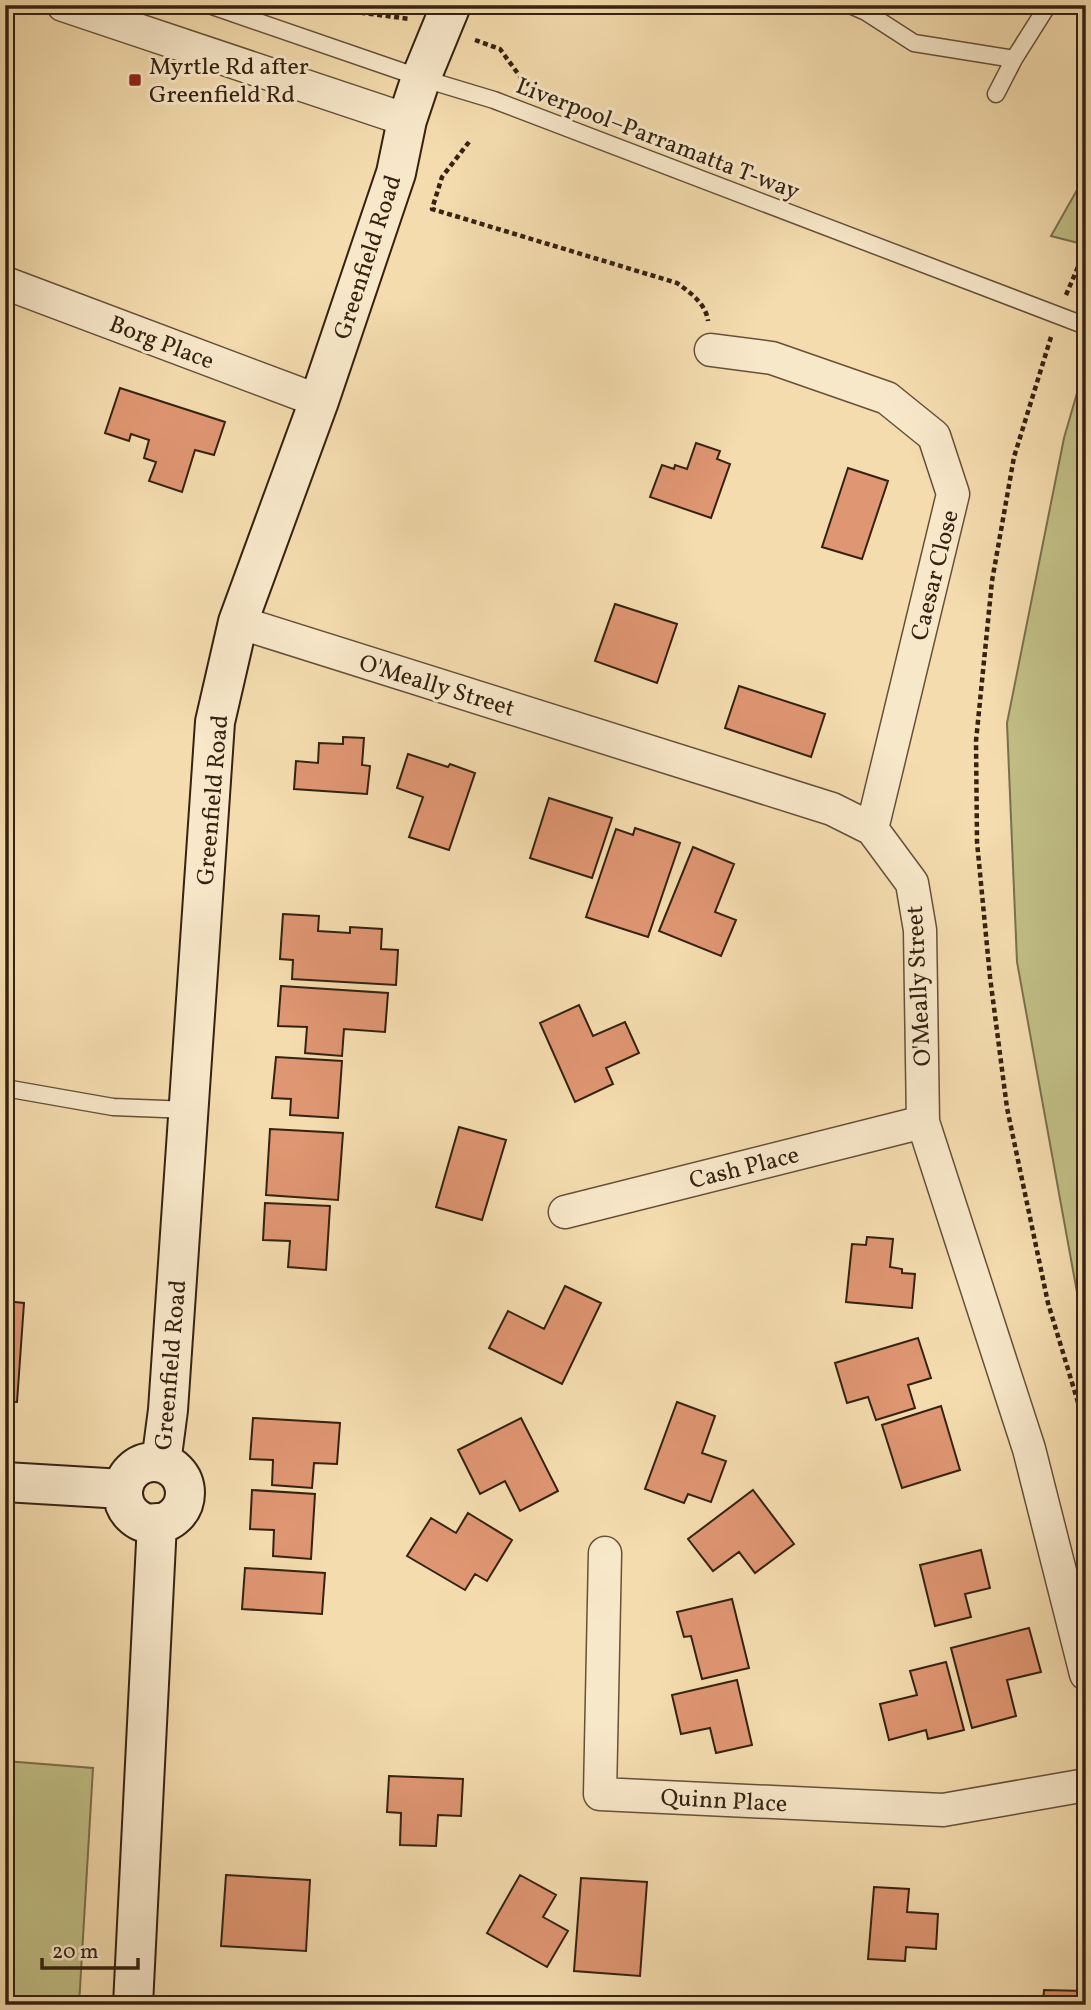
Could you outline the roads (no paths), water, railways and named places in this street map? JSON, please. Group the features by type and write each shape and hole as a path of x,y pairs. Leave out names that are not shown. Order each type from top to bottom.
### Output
{"street":[{"path":"63,5 407,120"},
{"name":"Greenfield Road","path":"162,1463 190,1110 215,722 239,622 319,401 396,173 407,120 421,78 451,5"},
{"name":"Borg Place","path":"5,282 319,401"},
{"name":"Caesar Close","path":"711,350 772,358 887,398 934,436 953,494 872,829"},
{"name":"O'Meally Street","path":"239,622 832,809 872,829 912,883 920,930 923,1122 1029,1448 1086,1674"},
{"name":"Cash Place","path":"565,1212 923,1122"},
{"path":"146,1463 162,1463 175,1470 185,1489 180,1509 172,1517 157,1523 134,1517 124,1502 123,1489 129,1475 146,1463"},
{"path":"5,1482 123,1489"},
{"path":"133,2005 157,1523"},
{"name":"Quinn Place","path":"604,1553 600,1794 943,1810 1086,1785"}],"lane":[{"name":"Liverpool–Parramatta T-way","path":"209,5 421,78 494,100 1086,326"},
{"path":"850,5 866,12 914,43 1014,59"},
{"path":"996,94 1014,59 1048,5"},
{"path":"5,1088 113,1107 190,1110"}],"place":[{"name":"Myrtle Rd after Greenfield Rd","path":"135,80"}]}
